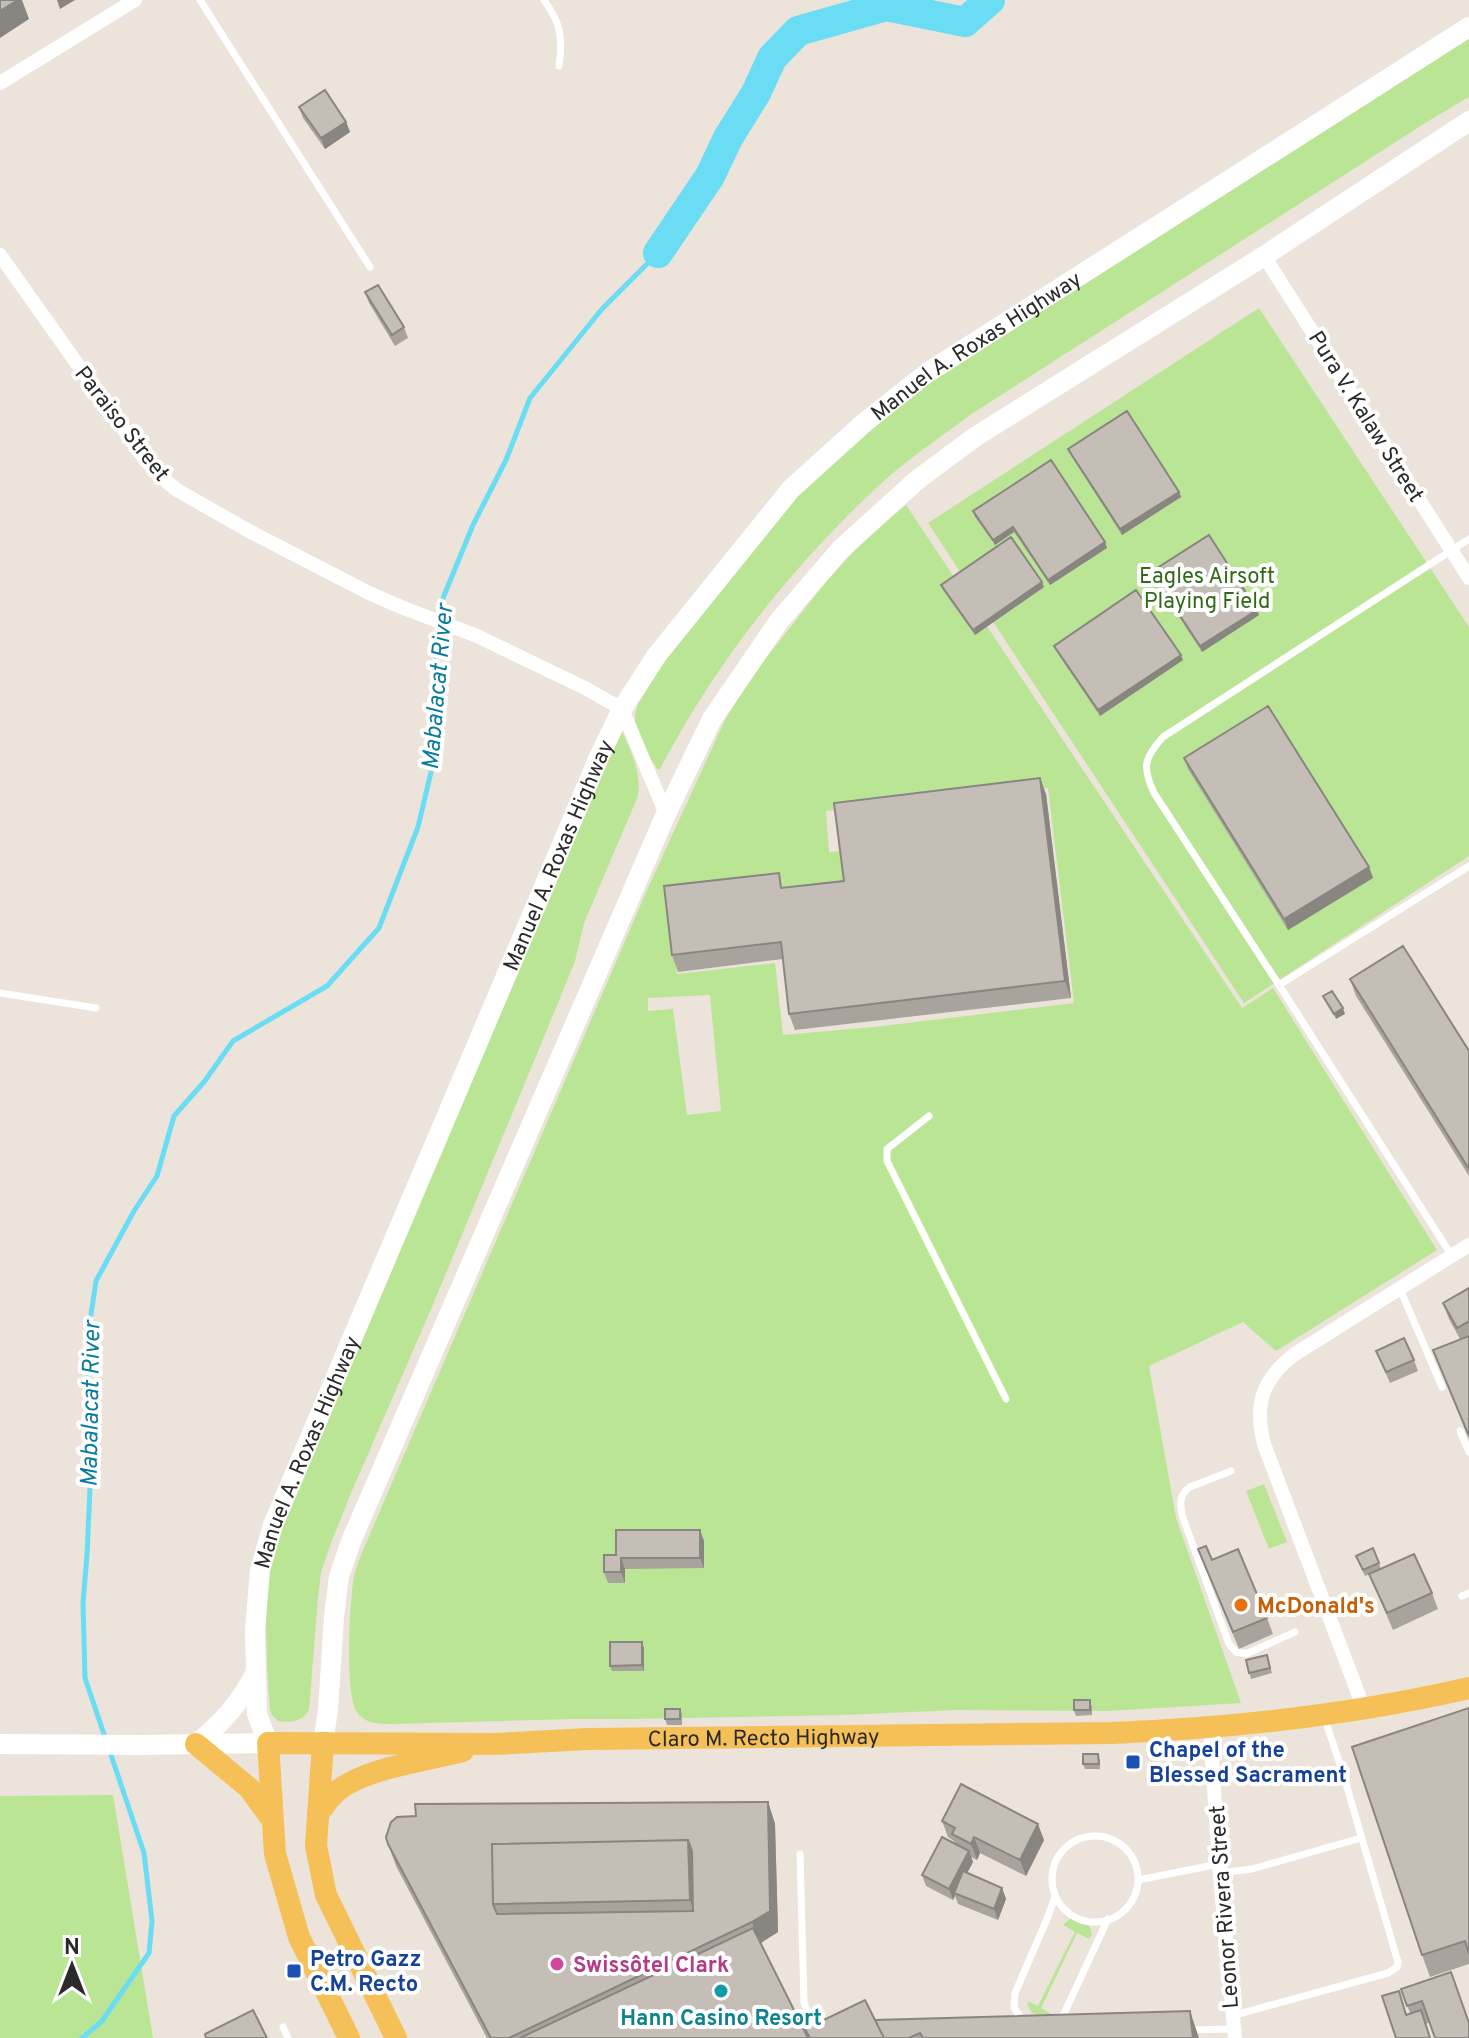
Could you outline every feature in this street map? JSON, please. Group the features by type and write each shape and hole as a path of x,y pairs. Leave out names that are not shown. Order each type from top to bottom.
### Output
{"main road":[{"name":"Manuel A. Roxas Highway","path":"349,2038 299,1937 275,1854 268,1743 257,1714 255,1630 260,1570 273,1525 622,709 657,655 791,489 864,423 927,373 1469,27"},
{"path":"396,2038 326,1895 316,1846 339,1576 352,1539 666,814 712,719 779,621 841,549 917,480 975,437 1264,256 1469,121"},
{"path":"256,1672 245,1695 229,1715 196,1744 249,1788 273,1821"},
{"name":"Claro M. Recto Highway","path":"0,1744 494,1744 588,1739 1096,1734 1210,1728 1323,1715 1469,1688"},
{"path":"318,1814 335,1793 369,1775 494,1744"}],"street":[{"path":"0,83 135,0"},
{"name":"Paraiso Street","path":"0,255 144,458 177,490 369,593 477,636 622,709"},
{"name":"Pura V. Kalaw Street","path":"1264,256 1469,578"},
{"path":"622,709 666,814"},
{"path":"1364,1709 1264,1444 1259,1413 1261,1398 1269,1380 1295,1354 1469,1245"},
{"name":"Leonor Rivera Street","path":"1210,1728 1233,2028"}],"lane":[{"path":"200,0 370,267"},
{"path":"544,0 555,16 562,43 559,66"},
{"path":"1452,1256 1154,793 1146,766 1148,756 1163,737 1469,539"},
{"path":"1279,985 1469,866"},
{"path":"0,993 96,1008"},
{"path":"929,1116 887,1149 887,1161 1006,1399"},
{"path":"1400,1289 1442,1387"},
{"path":"1460,1431 1469,1452"},
{"path":"1231,1471 1190,1487 1184,1491 1180,1501 1182,1515 1229,1644 1236,1652 1246,1654 1295,1632"},
{"path":"1182,2030 1233,2028 1388,1973 1397,1967 1342,1770 1323,1715"},
{"path":"1033,2025 1022,2019 1014,2008 1015,1993 1055,1897 1053,1869 1059,1856 1080,1838 1094,1836 1120,1844 1130,1853 1137,1866 1136,1893 1130,1904 1108,1919 1083,1919 1072,1914 1055,1897"},
{"path":"1138,1880 1219,1868 1252,1869 1361,1838"},
{"path":"800,1854 804,2002 808,2015 820,2030 835,2038"},
{"path":"1049,2025 1061,2020 1108,1919"},
{"path":"283,2027 288,2038"}],"green space":[{"path":"1469,36 1469,97 970,415 885,480 812,553 755,620 705,692 660,769 657,769 636,730 638,704 676,642 746,550 833,458 947,369"},
{"name":"Eagles Airsoft Playing Field","path":"1259,308 1469,627 1469,856 1244,1003 928,523"},
{"path":"906,505 1242,1008 1273,988 1437,1250 1276,1351 1243,1322 1149,1366 1176,1518 1241,1703 1109,1711 956,1710 391,1724 368,1721 360,1716 353,1702 349,1667 352,1588 363,1549 647,890 725,720 752,676 825,583 865,539","holes":["1048,788 1074,1003 783,1035 775,963 677,974 668,902 848,896 843,851 829,852 826,811","710,995 721,1111 687,1115 673,1009 648,1011 648,998"]},
{"path":"622,732 637,771 638,796 584,923 575,961 558,1003 331,1543 321,1572 309,1710 296,1720 278,1721 270,1710 266,1647 268,1584 275,1543 581,818"},
{"path":"1264,1484 1287,1542 1269,1549 1246,1491"},
{"path":"113,1795 153,2038 0,2038 0,1796"},
{"path":"1076,1918 1087,1924 1092,1935 1089,1939 1077,1933 1041,2008 1053,2015 1036,2014 1030,2010 1027,2001 1038,2006 1075,1932 1063,1925"}],"building":[{"path":"0,0 18,0 0,11"},
{"path":"325,90 346,122 321,138 299,107"},
{"path":"378,285 404,327 392,335 365,292"},
{"path":"1127,411 1179,492 1120,529 1068,449"},
{"path":"1051,460 1105,542 1048,580 1013,527 993,540 973,511"},
{"path":"1209,535 1257,610 1200,646 1151,572"},
{"path":"1011,537 1042,582 973,630 941,585"},
{"path":"1136,590 1181,655 1098,710 1054,646"},
{"path":"1268,706 1369,867 1284,919 1184,758"},
{"path":"1040,778 1065,981 789,1014 781,942 672,955 664,886 779,873 781,888 844,881 834,803"},
{"path":"1403,946 1469,1051 1469,1169 1350,979"},
{"path":"1332,991 1343,1008 1334,1014 1323,996"},
{"path":"1469,1288 1469,1321 1457,1328 1443,1303"},
{"path":"1469,1336 1469,1436 1433,1350"},
{"path":"1404,1338 1414,1360 1386,1372 1376,1351"},
{"path":"616,1530 700,1530 700,1558 621,1558 621,1572 604,1572 604,1555 616,1555"},
{"name":"McDonald's","path":"1206,1546 1212,1560 1238,1549 1267,1618 1233,1632 1198,1549"},
{"path":"1373,1548 1379,1563 1363,1570 1356,1556"},
{"path":"1414,1554 1432,1593 1387,1613 1369,1574"},
{"path":"610,1642 642,1642 642,1665 610,1666"},
{"path":"1267,1655 1270,1668 1249,1673 1246,1660"},
{"path":"1074,1700 1090,1700 1090,1710 1074,1710"},
{"path":"1469,1708 1469,1954 1465,1941 1422,1955 1352,1747"},
{"path":"665,1709 680,1709 680,1719 665,1719"},
{"path":"1083,1754 1098,1754 1099,1764 1083,1764"},
{"path":"961,1784 1038,1824 1020,1860 974,1837 971,1844 952,1834 955,1828 942,1821"},
{"path":"768,1802 770,1911 509,2038 491,2038 388,1844 386,1837 391,1822 397,1817 416,1816 415,1804","holes":["688,1840 692,1851 693,1911 497,1914 493,1904 492,1844"]},
{"path":"942,1837 969,1851 949,1889 922,1875"},
{"path":"688,1840 690,1900 493,1904 492,1844"},
{"path":"963,1871 1002,1888 994,1909 954,1893"},
{"name":"Hann Casino Resort","path":"753,1928 808,2038 520,2038"},
{"path":"1451,1972 1469,2023 1469,2038 1435,2038 1422,2001 1407,2006 1401,1989"},
{"path":"1399,1991 1406,2015 1421,2010 1430,2038 1396,2038 1382,1996"},
{"path":"865,2000 884,2038 810,2038 805,2029"},
{"path":"253,2010 267,2038 206,2038 205,2034"},
{"path":"1190,2011 1193,2038 923,2038 920,2033 909,2038 884,2038 875,2020"}],"waterway":[{"path":"658,253 710,176 772,58 798,31 886,6 965,22 990,0"},
{"name":"Mabalacat River","path":"106,1740 85,1678 83,1603 91,1467 87,1341 96,1281 157,1176 174,1116 204,1082 233,1041 327,986 379,928 418,827 436,751 436,661 443,598 473,525 506,460 530,398 602,309 658,253"},
{"name":"Mabalacat River","path":"82,2038 102,2021 149,1953 152,1921 144,1853 109,1749"}],"place":[{"name":"McDonald's","path":"1241,1605"},
{"name":"Chapel of the Blessed Sacrament","path":"1133,1762"},
{"name":"Swissôtel Clark","path":"557,1964"},
{"name":"Petro Gazz C.M. Recto","path":"294,1971"},
{"name":"Hann Casino Resort","path":"721,1991"}]}
